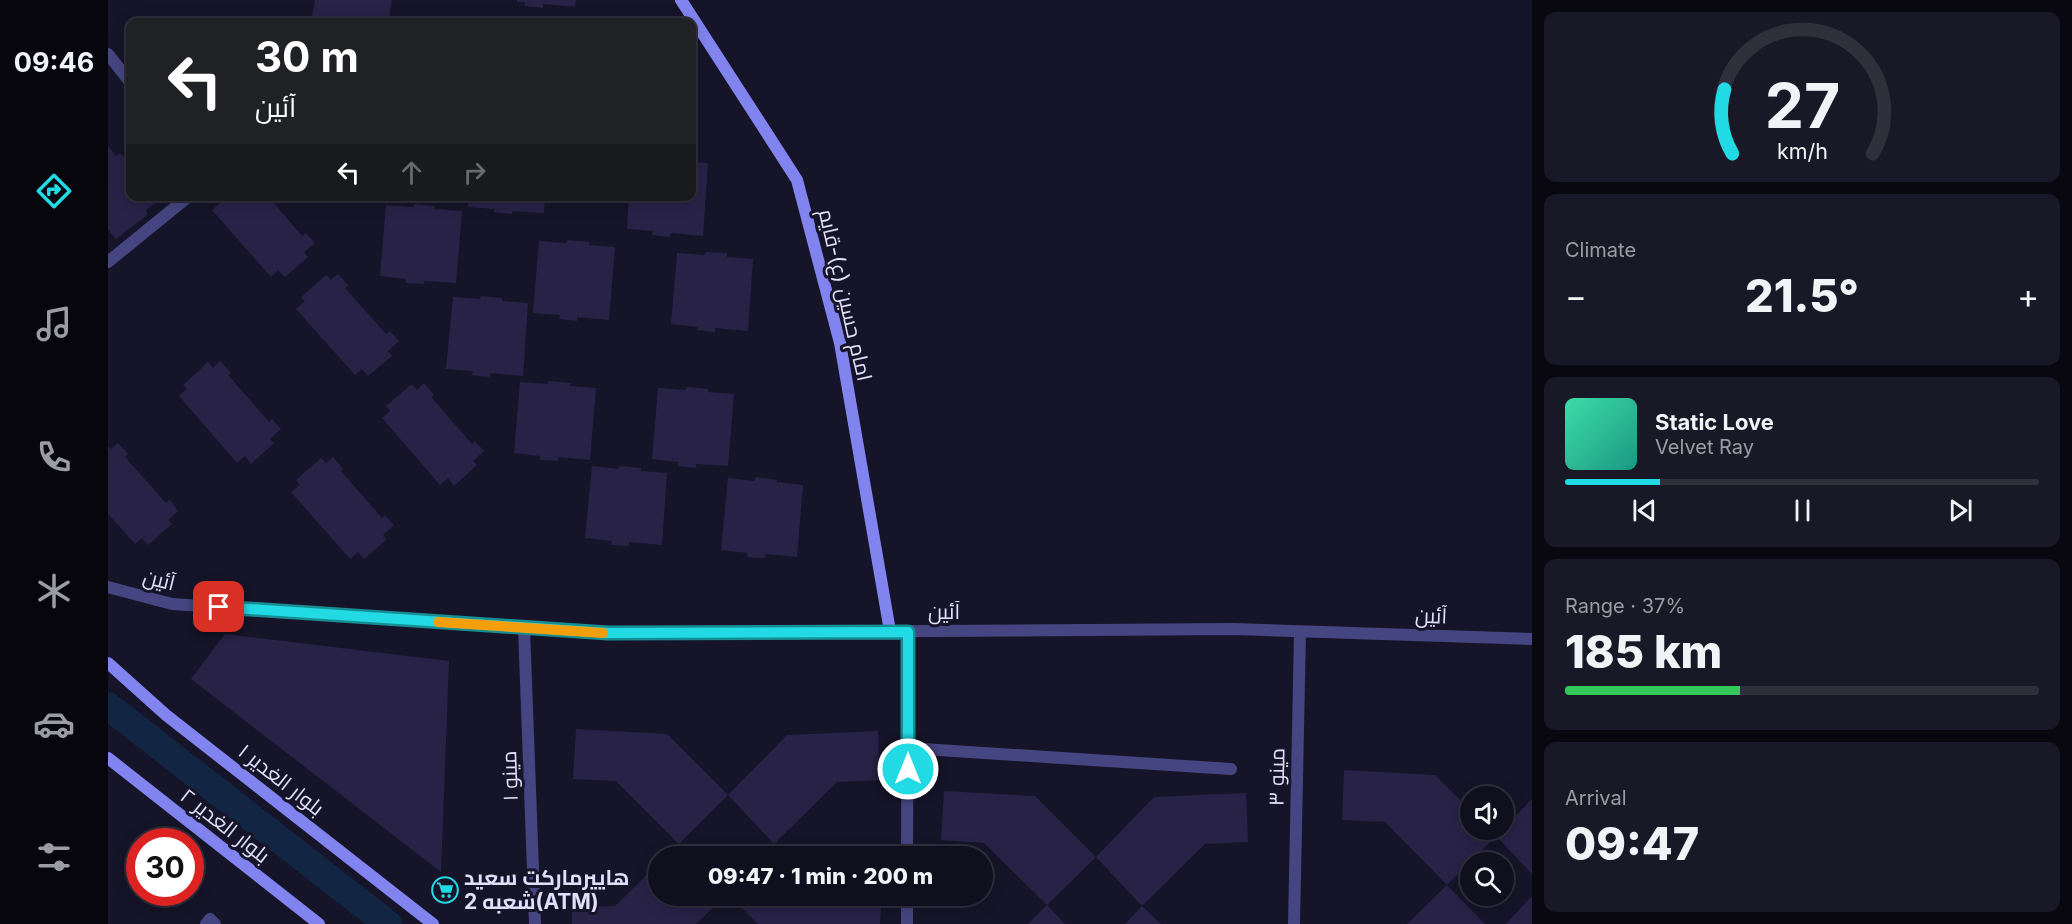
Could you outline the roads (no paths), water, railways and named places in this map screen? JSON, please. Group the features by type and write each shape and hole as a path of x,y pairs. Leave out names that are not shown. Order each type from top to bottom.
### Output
{"street":[{"name":"امام حسین (ع)-قایم","path":"681,0 693,18"},
{"name":"امام حسین (ع)-قایم","path":"696,23 797,180 840,343 890,631"},
{"path":"108,54 126,77"},
{"path":"108,262 183,201"},
{"name":"آئین","path":"108,587 172,604 608,633 1221,629 1532,639"},
{"name":"مینو ۱","path":"524,628 535,924"},
{"path":"907,846 908,632"},
{"name":"مینو ۳","path":"1294,924 1300,632"},
{"name":"بلوار الغدیر ۱","path":"108,663 166,715 433,924"},
{"path":"908,747 1231,769"},
{"name":"بلوار الغدیر ۲","path":"108,758 319,924"},
{"path":"907,906 907,924"},
{"path":"206,924 210,919 215,924"}],"waterway":[{"path":"108,706 388,924"}],"place":[{"name":"هایپرمارکت سعید شعبه 2(ATM)","path":"445,890"}]}
